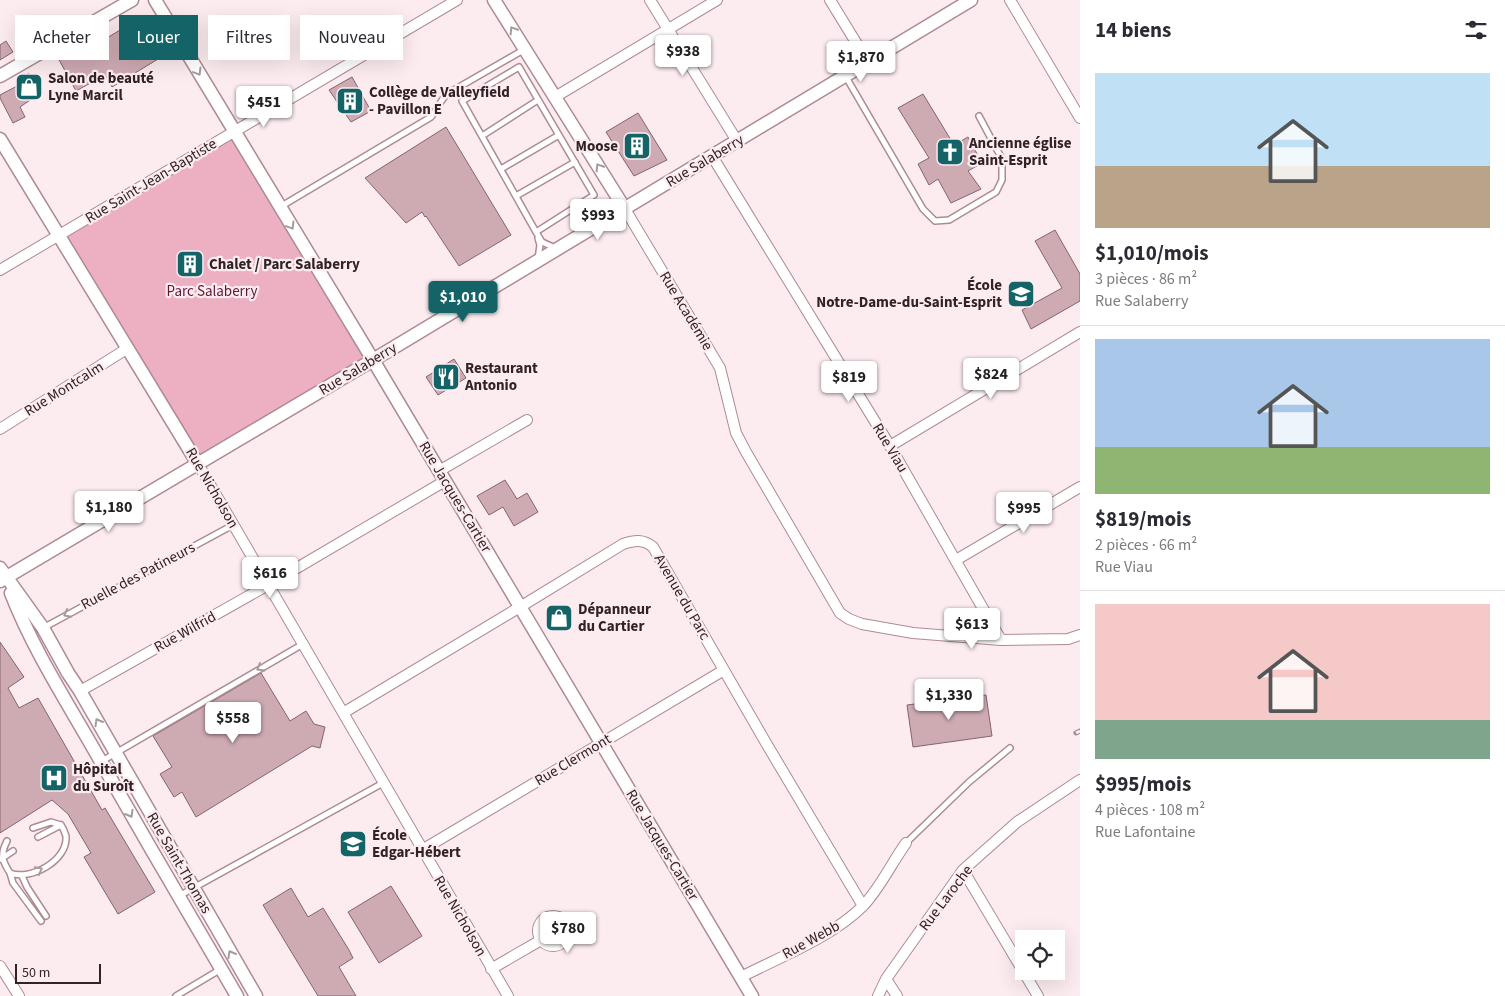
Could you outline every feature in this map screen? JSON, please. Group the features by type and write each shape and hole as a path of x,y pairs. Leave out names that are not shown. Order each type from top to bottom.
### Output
{"street":[{"path":"0,76 132,0"},
{"name":"Rue Jacques-Cartier","path":"155,0 373,360 752,996"},
{"name":"Rue Saint-Jean-Baptiste","path":"1,268 456,0"},
{"name":"Rue Académie","path":"494,0 625,209 720,368 736,433 840,613 862,624 914,633 1001,640 1068,639 1080,635"},
{"path":"650,0 737,141"},
{"path":"555,97 717,0"},
{"path":"830,0 868,62"},
{"name":"Rue Salaberry","path":"2,576 198,464 373,360 971,0"},
{"path":"1010,0 1080,118"},
{"name":"Rue Nicholson","path":"0,139 198,464 508,996"},
{"name":"Rue Viau","path":"712,156 890,446 1001,640"},
{"path":"890,446 1080,332"},
{"name":"Rue Montcalm","path":"0,429 128,348"},
{"name":"Rue Wilfrid","path":"80,692 268,585 442,476 527,420"},
{"path":"956,560 1080,487"},
{"name":"Avenue du Parc","path":"343,713 623,544 634,540 646,541 653,547 863,906"},
{"name":"Rue Saint-Thomas","path":"2,576 43,628 256,996"},
{"name":"Rue Saint-Thomas","path":"2,576 54,680 237,996"},
{"name":"Rue Clermont","path":"422,850 724,670"},
{"name":"Rue Laroche","path":"878,996 886,979 963,870 1017,822 1080,780"},
{"name":"Rue Webb","path":"741,977 832,931 863,906 881,883 906,843"},
{"path":"963,870 1038,996"},
{"path":"492,969 541,940"},
{"path":"0,966 19,996"},
{"path":"886,979 896,996"}],"lane":[{"path":"280,207 431,117 440,101 447,94 525,49"},
{"path":"536,232 594,195 519,67 462,101 500,169 516,196 536,232 542,242 558,249"},
{"path":"845,76 923,209 935,221 950,220 996,192 1002,180 1002,159 979,116"},
{"path":"482,136 538,100"},
{"path":"500,169 558,134"},
{"path":"516,196 575,162"},
{"path":"536,232 540,246 538,261"},
{"name":"Ruelle des Patineurs","path":"43,628 233,525"},
{"path":"101,761 302,644"},
{"path":"54,680 68,673"},
{"path":"906,843 969,782 1010,748"},
{"path":"178,896 384,783"},
{"path":"33,828 50,822 61,825"},
{"path":"38,837 61,825"},
{"path":"10,873 22,876 32,874 57,860 62,852 66,837 61,825"},
{"path":"8,841 3,848 1,859 10,873 13,883 40,921"},
{"path":"1,859 13,851"},
{"path":"22,876 26,887 46,916"},
{"path":"176,996 221,969"}],"green space":[{"name":"Parc Salaberry","path":"234,131 373,360 198,464 59,235"}],"building":[{"path":"119,31 119,60 156,60 112,87 105,75 76,91 59,60 109,60 109,37"},
{"path":"6,41 13,52 0,60 0,45"},
{"path":"29,73 42,92 20,107 25,117 13,123 0,95 19,85 16,81"},
{"name":"Collège de Valleyfield - Pavillon E","path":"352,77 371,111 351,122 329,90"},
{"name":"Ancienne église Saint-Esprit","path":"923,94 954,145 968,137 982,163 968,171 981,189 951,203 938,179 929,185 918,164 929,158 898,108"},
{"name":"Moose","path":"638,113 667,160 634,176 606,132"},
{"path":"446,127 511,235 459,266 422,212 406,223 365,178"},
{"path":"1055,230 1080,274 1080,301 1031,329 1022,310 1062,288 1035,241"},
{"name":"Chalet / Parc Salaberry","path":"194,255 200,264 187,272 181,263"},
{"name":"Restaurant Antonio","path":"454,359 466,378 438,395 426,377"},
{"path":"505,480 517,499 527,493 538,512 514,526 503,507 489,515 477,496"},
{"name":"Hôpital du Suroît","path":"0,642 24,677 8,688 19,708 38,698 102,810 105,808 155,892 118,914 84,857 91,853 68,814 52,800 0,833"},
{"path":"261,673 290,721 306,711 314,724 325,727 320,748 312,746 196,817 182,792 174,797 160,774 172,767 153,736"},
{"path":"986,695 992,736 913,747 907,705"},
{"path":"391,886 422,936 379,963 348,912"},
{"path":"291,888 308,917 323,908 349,950 353,958 339,967 356,996 318,996 263,905"}],"railway":[{"path":"1076,733 1080,731"}],"place":[{"name":"Salon de beauté Lyne Marcil","path":"29,87"},
{"name":"Collège de Valleyfield - Pavillon E","path":"350,101"},
{"name":"Moose","path":"637,146"},
{"name":"Ancienne église Saint-Esprit","path":"950,152"},
{"name":"Chalet / Parc Salaberry","path":"190,264"},
{"name":"École Notre-Dame-du-Saint-Esprit","path":"1021,294"},
{"name":"Restaurant Antonio","path":"446,377"},
{"name":"Dépanneur du Cartier","path":"559,618"},
{"name":"Hôpital du Suroît","path":"54,778"},
{"name":"École Edgar-Hébert","path":"353,844"}]}
